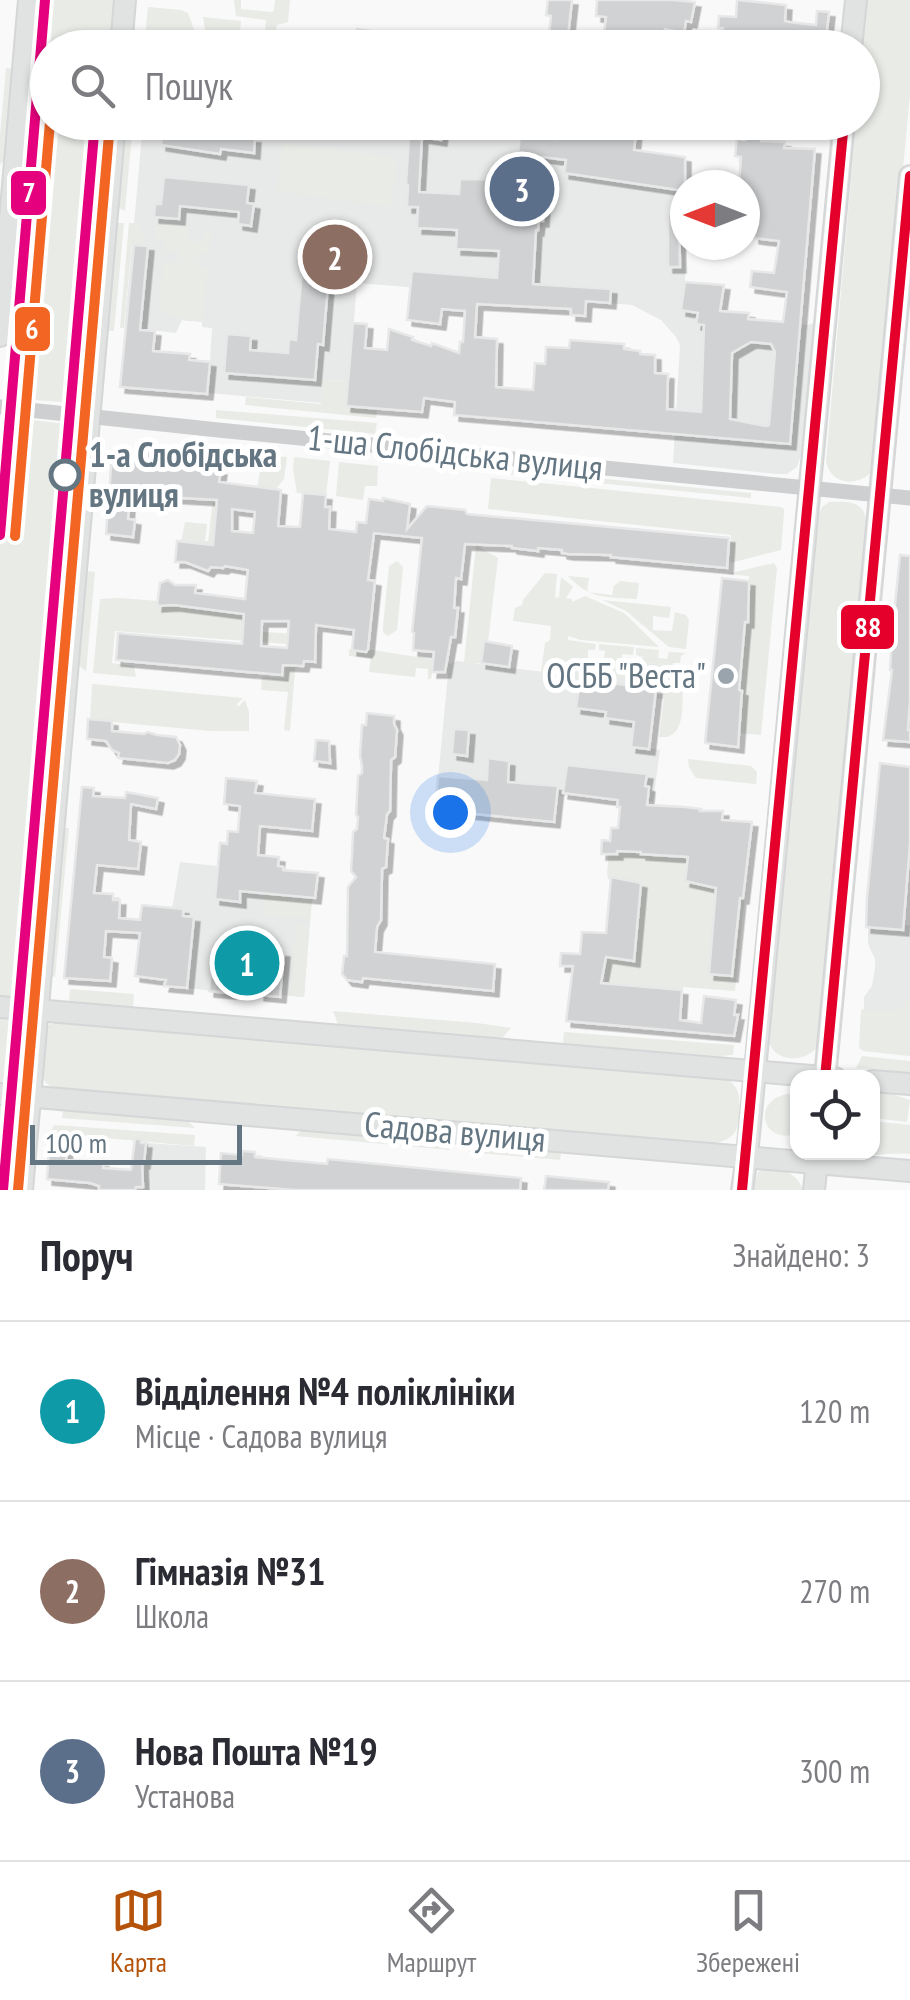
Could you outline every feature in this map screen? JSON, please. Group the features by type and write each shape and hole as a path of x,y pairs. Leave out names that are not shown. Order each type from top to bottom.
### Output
{"main road":[{"path":"0,336 28,0"},
{"path":"122,30 125,0"},
{"path":"852,30 856,0"},
{"path":"22,1190 113,140"},
{"path":"742,1190 842,140"},
{"path":"826,1070 910,176"},
{"path":"0,1006 790,1074"},
{"path":"880,1082 910,1084"},
{"name":"Садова вулиця","path":"0,1094 790,1157"},
{"path":"814,1190 817,1160"},
{"name":"Садова вулиця","path":"831,1160 910,1171"}],"street":[{"name":"1-ша Слобідська вулиця","path":"0,407 910,498"}],"shaded area":[{"path":"38,0 115,0 112,30 35,30"},
{"path":"234,0 241,0 241,9 272,12 275,0 290,0 288,22 277,25 276,30 265,30 266,20 236,16"},
{"path":"867,0 910,0 910,94 875,466 863,478 848,482 834,476 826,461 854,140 880,140 880,30 864,30"},
{"path":"148,7 188,13 194,30 146,30"},
{"path":"203,17 241,21 240,30 205,29"},
{"path":"6,68 13,69 5,159 0,165 0,135"},
{"path":"30,95 30,140 103,140 80,400 77,403 8,398 5,392"},
{"path":"123,140 131,140 125,211 117,207"},
{"path":"141,140 565,140 685,157 685,170 670,170 670,260 685,260 681,310 815,323 801,455 797,467 787,474 673,463 680,345 661,320 632,305 357,283 349,381 323,380 321,403 208,393 212,328 202,327 202,322 182,320 176,333 125,327"},
{"path":"283,143 397,158 391,207 277,191"},
{"path":"118,223 124,223 114,331 109,331 107,327"},
{"path":"129,223 140,224 145,245 132,244 124,328 120,328"},
{"path":"157,224 188,227 188,241 203,242 204,229 212,229 208,254 200,254 199,263 195,258 180,258 180,251 166,250 165,257 170,260 164,259 165,241 155,239"},
{"path":"194,260 197,266 208,267 203,322 182,320 159,310 163,263"},
{"path":"323,380 348,381 346,407 377,409 376,418 245,405 246,397 321,404"},
{"path":"216,410 377,423 375,434 216,418"},
{"path":"3,417 67,424 78,435 29,983 27,993 19,997 0,996"},
{"path":"253,454 287,457 284,479 275,490 257,488 261,465 254,464"},
{"path":"294,457 330,461 326,495 297,493"},
{"path":"339,462 378,466 377,486 365,486 363,500 336,496"},
{"path":"217,467 221,467 213,545 181,542 185,522 207,524 208,541"},
{"path":"492,468 751,493 751,498 495,473"},
{"path":"491,478 781,507 781,550 730,563 731,535 488,509"},
{"path":"829,502 859,506 865,516 866,534 817,1047 804,1057 788,1058 774,1051 768,1035 817,517"},
{"path":"476,545 498,558 488,642 484,642 481,663 464,663"},
{"path":"397,561 403,567 397,630 388,636 383,626 389,566"},
{"path":"774,563 777,568 761,735 737,733 749,576 727,574"},
{"path":"89,571 95,572 86,672 78,664"},
{"path":"545,573 557,574 555,598 559,597 561,577 573,587 566,598 572,602 585,596 624,613 659,647 568,636 568,640 596,644 595,650 588,650 588,660 604,661 605,651 599,650 599,644 634,647 633,655 622,654 622,662 634,665 643,657 636,655 636,648 659,650 658,658 667,659 669,652 686,653 680,663 673,663 673,673 679,674 678,681 683,685 681,720 674,733 659,737 668,665 643,663 640,680 573,671 569,675 541,672 551,626 513,621 515,608 522,605"},
{"path":"568,576 589,578 587,591 576,584"},
{"path":"620,581 639,583 637,599 590,592 612,595"},
{"path":"120,598 244,614 243,631 298,634 290,731 284,730 288,692 261,690 262,677 285,678 287,644 115,631 112,663 134,666 136,677 93,673 100,599"},
{"path":"602,600 671,607 669,618 653,616 653,630 672,631 675,612 686,615 686,649 669,647 626,611"},
{"path":"349,649 443,661 449,664 448,673 445,663 434,662 431,679 428,669 416,668 415,677 369,672 371,658 349,656"},
{"path":"457,661 640,680 643,663 668,665 665,699 655,699 649,748 660,750 653,802 567,793 557,796 554,822 435,810 449,664"},
{"path":"92,684 243,698 237,704 238,707 245,700 249,731 90,720"},
{"path":"688,759 751,766 757,772 756,784 696,778"},
{"path":"63,828 69,828 55,977 50,975"},
{"path":"611,828 750,848 735,991 683,987 679,1031 605,983"},
{"path":"220,843 259,846 258,868 318,873 312,899 304,997 164,986 180,862 217,866"},
{"path":"264,894 312,898 310,919 262,916"},
{"path":"910,925 910,1004 904,1012 861,1010 875,968 868,927"},
{"path":"296,926 309,926 304,997 290,996"},
{"path":"70,989 134,994 133,1007 69,1002"},
{"path":"910,998 910,1056 859,1048 861,1010 901,1010"},
{"path":"333,1011 511,1028 502,1038 338,1024"},
{"path":"0,1016 15,1028 19,1048 14,1068 0,1083"},
{"path":"59,1022 717,1076 730,1081 737,1090 739,1116 733,1135 712,1144 62,1089 46,1083 42,1066 45,1032 49,1025"},
{"path":"564,1032 734,1045 733,1055 563,1044"},
{"path":"862,1056 910,1061 910,1073 856,1068"},
{"path":"880,1091 910,1100 907,1122 880,1119"},
{"path":"790,1095 790,1135 776,1134 765,1121 765,1113 776,1098"},
{"path":"0,1104 14,1105 18,1113 11,1190 0,1190"},
{"path":"63,1110 187,1120 195,1128 62,1118"},
{"path":"880,1122 910,1125 910,1154 880,1154"},
{"path":"54,1125 195,1135 194,1146 50,1133"},
{"path":"303,1128 442,1141 450,1150 296,1136"},
{"path":"146,1143 206,1147 205,1190 143,1190"},
{"path":"477,1145 561,1152 560,1160 468,1152"},
{"path":"765,1169 788,1173 803,1190 753,1190 758,1172"}],"building":[{"path":"548,0 572,0 569,30 549,30 551,16 546,15"},
{"path":"597,0 695,2 691,22 686,21 684,30 604,30 606,17 596,16"},
{"path":"737,0 786,5 785,21 789,22 816,25 817,11 829,12 827,30 718,28 719,16 736,17"},
{"path":"162,140 255,140 254,153 221,149 220,154 161,145"},
{"path":"409,140 422,140 419,192 459,194 460,179 538,180 538,188 545,188 543,221 539,221 536,230 533,284 611,289 610,303 586,301 585,316 571,315 571,309 477,304 475,337 497,339 496,387 533,390 535,363 545,364 546,347 569,348 570,340 624,344 624,349 655,355 655,373 668,374 667,409 701,412 704,325 696,324 698,313 681,310 685,282 724,285 720,311 749,313 748,319 783,322 787,292 750,287 752,271 774,273 779,241 760,239 760,170 740,170 741,157 735,156 737,140 785,142 784,148 815,149 790,444 454,415 455,402 424,398 422,412 346,406 353,323 367,324 365,348 387,350 389,329 459,353 465,311 442,309 440,324 407,320 412,271 497,278 499,251 456,249 457,230 417,228 418,207 407,207","holes":["751,342 771,344 775,352 769,425 730,419 732,353"]},
{"path":"519,140 635,140 634,150 685,157 685,170 670,170 670,189 564,173 566,160 518,154"},
{"path":"164,177 249,185 247,203 254,204 251,226 238,224 239,212 180,206 179,219 154,217 155,204 161,204"},
{"path":"670,214 670,260 680,260 680,267 668,267"},
{"path":"134,245 148,246 140,330 155,331 153,351 190,354 189,360 210,362 207,394 120,387"},
{"path":"302,270 329,273 323,345 318,344 315,380 224,373 227,334 251,336 250,350 288,353 289,339 296,340"},
{"path":"148,451 169,453 169,459 180,460 180,464 221,470 219,482 281,490 278,526 300,527 303,493 326,495 329,529 356,532 357,522 366,523 369,499 383,498 410,504 407,529 427,506 465,510 467,514 729,538 727,568 465,544 461,579 456,578 455,637 451,637 445,672 432,672 434,652 413,650 422,538 374,533 368,580 375,581 366,652 352,650 354,630 316,625 315,662 283,665 282,675 116,660 118,633 242,644 244,614 157,606 160,583 168,580 175,585 196,585 195,593 245,599 248,570 225,566 208,571 175,562 177,541 213,545 217,500 130,495 128,519 135,520 133,537 106,534 112,454 147,456","holes":["232,509 255,512 253,533 232,531","262,621 289,621 287,648 261,646"]},
{"path":"900,555 910,556 910,742 883,740"},
{"name":"ОСББ \"Веста\"","path":"722,578 749,581 738,747 705,743"},
{"path":"484,641 512,646 509,667 481,663"},
{"path":"580,679 656,689 649,749 631,747 634,722 605,718 606,712 576,708"},
{"path":"367,713 394,716 397,730 395,757 391,760 390,811 384,838 388,839 386,867 382,869 381,920 375,952 495,964 493,991 363,978 362,982 347,980 342,974 347,956 348,887 356,877 351,871 353,832 357,829 362,725 366,725"},
{"path":"88,719 112,721 112,731 176,737 179,754 168,763 118,758 119,753 106,741 87,739"},
{"path":"454,729 469,730 467,756 452,754"},
{"path":"316,740 329,741 330,763 314,761"},
{"path":"488,758 509,761 508,782 558,786 554,822 435,810 438,776 487,780"},
{"path":"880,763 910,767 910,843 903,930 866,927"},
{"path":"567,765 647,774 647,805 723,811 722,820 752,822 732,976 709,974 716,888 685,881 688,857 617,851 601,854 602,840 610,841 611,828 618,828 618,800 563,793"},
{"path":"226,778 257,781 255,793 315,799 312,831 260,826 258,855 279,857 278,866 283,870 318,873 315,898 240,891 240,902 215,899 220,843 227,844 228,831 238,832 240,806 224,804"},
{"path":"82,787 94,788 93,796 125,798 126,792 158,798 156,809 131,804 129,840 141,842 138,869 97,865 94,893 113,894 113,900 120,900 119,918 140,920 142,905 183,909 183,916 194,917 187,988 164,986 166,980 135,976 140,933 106,931 104,957 112,958 110,981 64,978"},
{"path":"611,877 641,883 634,961 606,957 601,983 682,990 680,1020 701,1023 704,996 736,1000 734,1036 566,1021 573,966 560,966 561,953 580,954 582,932 606,933"},
{"path":"213,947 284,952 280,997 259,995 261,976 232,974 230,993 209,991"},
{"path":"50,1133 68,1134 66,1160 103,1162 103,1168 131,1170 135,1139 141,1139 141,1143 146,1143 143,1187 99,1190 99,1186 90,1183 47,1179"},
{"path":"242,1151 255,1152 255,1157 327,1164 328,1159 521,1178 520,1190 295,1190 219,1184 221,1153 242,1155"},
{"path":"546,1176 609,1182 608,1190 544,1190"}],"transit line":[{"name":"7","path":"42,30 45,0"},
{"name":"7","path":"0,535 33,140"},
{"name":"6","path":"15,536 48,140"},
{"name":"7","path":"3,1190 93,140"},
{"name":"6","path":"18,1190 109,140"},
{"name":"88","path":"742,1190 842,140"},
{"name":"88","path":"826,1070 910,176"}],"place":[{"name":"Нова Пошта №19","path":"522,189"},
{"name":"Гімназія №31","path":"335,257"},
{"name":"1-а Слобідська вулиця","path":"65,475"},
{"name":"ОСББ \"Веста\"","path":"726,676"},
{"name":"Відділення №4 поліклініки","path":"247,963"}]}
